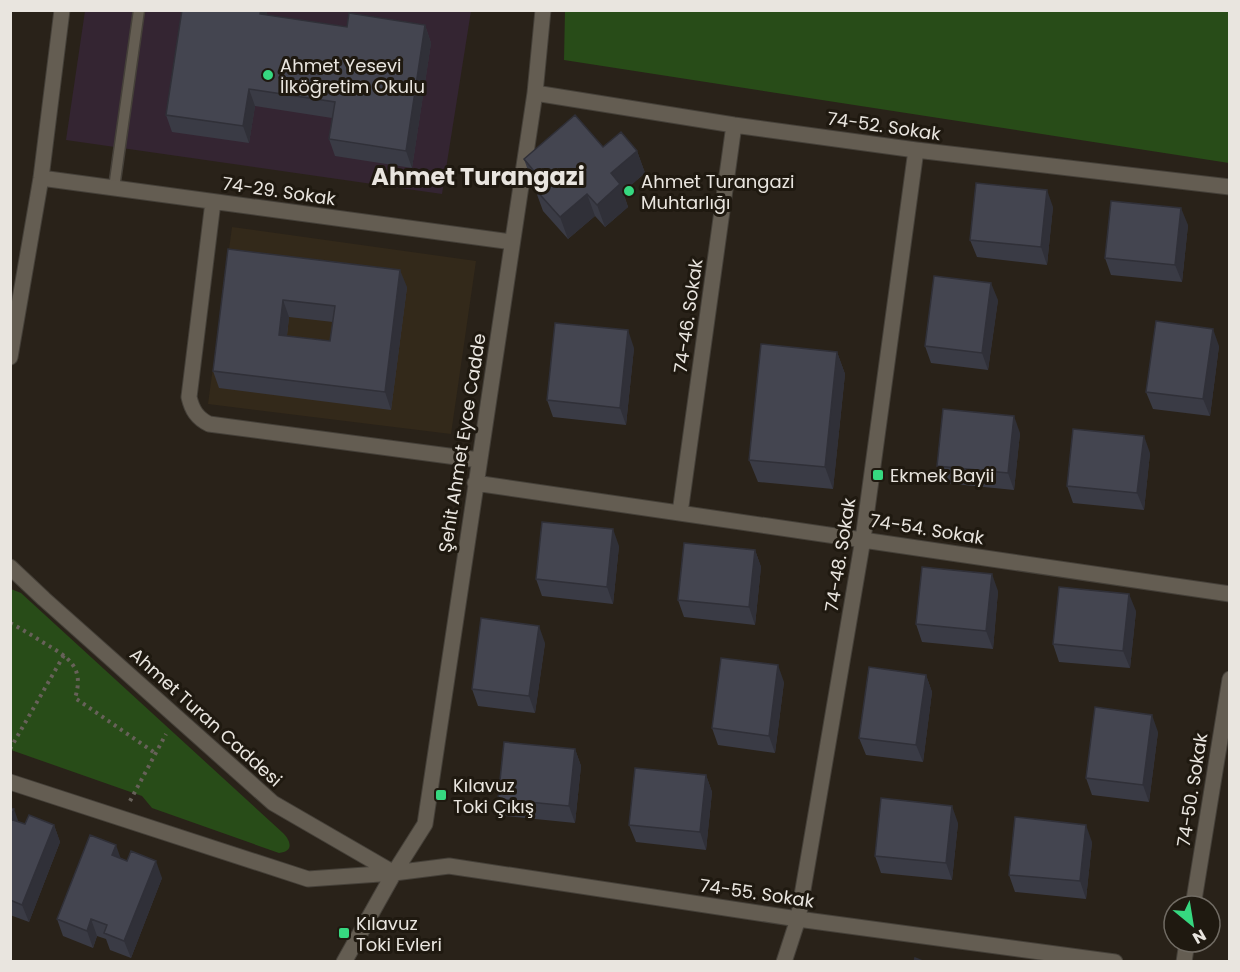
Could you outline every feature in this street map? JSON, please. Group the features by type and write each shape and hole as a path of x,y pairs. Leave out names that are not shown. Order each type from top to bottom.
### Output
{"street":[{"path":"10,357 40,178 62,10"},
{"name":"Şehit Ahmet Eyce Cadde","path":"344,962 394,873 425,824 535,93 543,10"},
{"name":"74-52. Sokak","path":"535,93 734,125 915,150 1230,187"},
{"name":"74-46. Sokak","path":"680,513 734,125"},
{"name":"74-48. Sokak","path":"784,962 798,919 863,539 915,150"},
{"name":"74-29. Sokak","path":"40,178 512,242"},
{"path":"213,202 189,397 198,417 209,424 479,460"},
{"name":"74-54. Sokak","path":"475,483 1230,594"},
{"name":"Ahmet Turan Caddesi","path":"10,567 273,803 394,873"},
{"name":"74-50. Sokak","path":"1195,894 1230,679"},
{"name":"74-55. Sokak","path":"10,782 308,879 394,873 449,866 798,919 1115,962"}],"lane":[{"path":"114,188 140,10"}],"path":[{"path":"10,623 64,655 74,665 79,687 75,698 155,753"},
{"path":"10,749 64,655"},
{"path":"121,818 177,717"}],"shaded area":[{"name":"Ahmet Yesevi İlköğretim Okulu","path":"85,11 471,11 442,194 66,140"},
{"path":"232,227 476,261 451,434 208,404"}],"green space":[{"path":"565,11 1229,11 1229,163 564,60"},
{"path":"11,589 21,593 283,833 290,846 287,851 279,853 152,808 142,796 11,750"}],"building":[{"path":"182,10 261,10 260,14 347,27 349,13 425,25 406,151 329,139 335,102 249,89 243,126 166,115"},
{"path":"575,115 603,147 621,132 637,151 611,173 620,184 597,205 587,194 560,217 535,189 543,182 524,159"},
{"path":"976,183 1047,190 1041,247 970,240"},
{"path":"1111,201 1181,208 1175,265 1105,258"},
{"path":"228,249 400,270 385,392 213,371","holes":["283,300 335,306 330,341 279,335"]},
{"path":"934,276 991,283 982,353 925,346"},
{"path":"1156,321 1213,329 1203,399 1146,392"},
{"path":"555,323 628,330 620,408 547,400"},
{"path":"761,344 837,352 825,467 749,460"},
{"path":"943,409 1014,416 1008,473 937,466"},
{"path":"1073,429 1144,436 1137,493 1067,486"},
{"path":"542,522 613,529 607,587 536,579"},
{"path":"684,543 755,550 749,607 678,600"},
{"path":"922,567 992,574 986,631 916,624"},
{"path":"1059,587 1129,594 1123,651 1053,644"},
{"path":"481,618 539,626 529,696 472,689"},
{"path":"721,658 778,665 769,736 712,728"},
{"path":"869,667 926,675 916,745 859,738"},
{"path":"1095,707 1152,715 1143,785 1086,778"},
{"path":"504,742 575,749 569,806 498,799"},
{"path":"635,768 706,775 700,832 629,825"},
{"path":"881,798 952,806 946,863 875,856"},
{"path":"29,815 54,825 22,905 10,900 10,819 25,824"},
{"path":"1015,817 1086,825 1080,881 1009,875"},
{"path":"90,835 116,845 112,855 127,861 131,851 156,861 124,941 104,933 107,925 91,919 87,931 57,919"}],"place":[{"name":"Ahmet Yesevi İlköğretim Okulu","path":"268,75"},
{"name":"Ahmet Turangazi Muhtarlığı","path":"629,191"},
{"name":"Ekmek Bayii","path":"878,475"},
{"name":"Kılavuz Toki Çıkış","path":"441,795"},
{"name":"Kılavuz Toki Evleri","path":"344,933"}],"district":[{"name":"Ahmet Turangazi","path":"478,176"}]}
